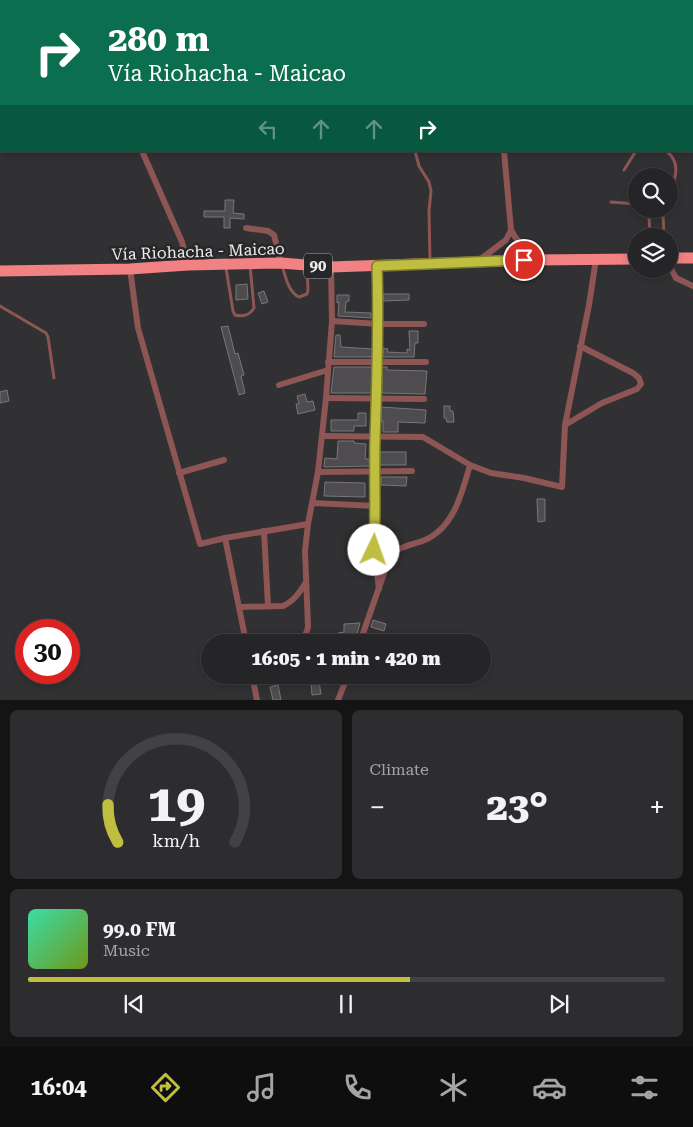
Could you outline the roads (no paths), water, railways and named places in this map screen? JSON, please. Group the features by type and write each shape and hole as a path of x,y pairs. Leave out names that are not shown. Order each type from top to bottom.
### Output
{"highway":[{"path":"678,258 693,258"},
{"name":"Vía Riohacha - Maicao","path":"0,271 130,269 226,264 281,263 331,267 534,260 628,259"}],"street":[{"path":"142,152 182,242 188,265"},
{"path":"504,152 511,230 534,260"},
{"path":"246,228 268,231 274,235 281,263"},
{"path":"476,263 506,240 511,230"},
{"path":"322,436 423,437 470,465 492,473 562,487 565,425 589,306 596,259"},
{"path":"377,266 379,324 374,550 379,589"},
{"path":"306,634 308,631 305,552 308,524 318,472 326,398 332,321 331,267"},
{"path":"130,269 138,328 200,544 308,524"},
{"path":"676,278 693,286"},
{"path":"332,321 424,324"},
{"path":"565,425 602,403 637,389 641,384 639,378 633,373 580,346"},
{"path":"328,362 426,362"},
{"path":"279,385 328,370"},
{"path":"326,398 424,398"},
{"path":"179,473 224,460"},
{"path":"363,634 390,556 394,552 427,539 444,526 460,502 470,465"},
{"path":"318,472 412,471"},
{"path":"313,503 376,506"},
{"path":"264,531 268,606"},
{"path":"225,538 244,634"},
{"path":"239,607 283,606 289,603 307,581"},
{"path":"254,684 257,700"},
{"path":"338,700 344,684"}],"lane":[{"path":"415,152 419,166 429,182 431,191 429,211 430,264"},
{"path":"624,170 635,152"},
{"path":"667,152 676,163 676,168"},
{"path":"611,202 628,203"},
{"path":"281,263 294,295 299,297 307,294 308,266"},
{"path":"226,264 233,311 236,315 241,316 251,313 254,308 250,264"},
{"path":"0,306 46,333 54,378"}]}
